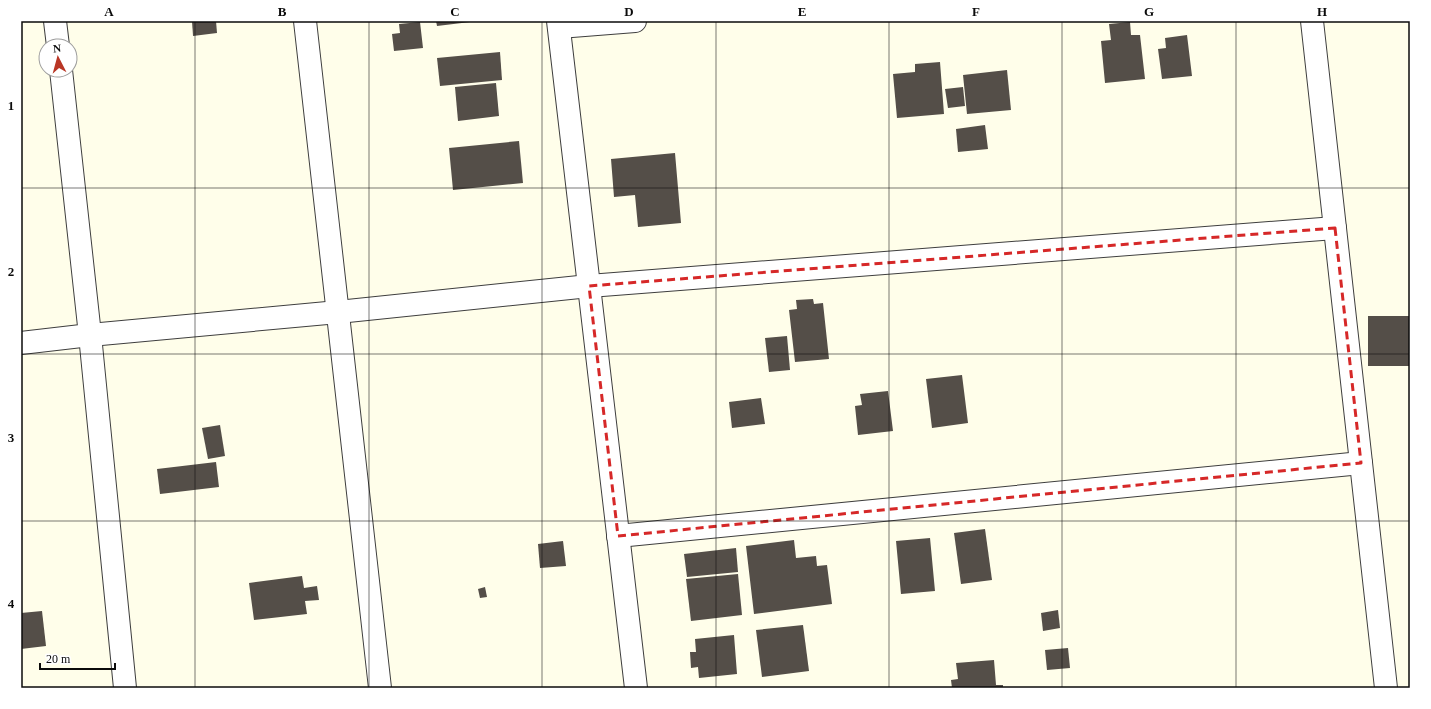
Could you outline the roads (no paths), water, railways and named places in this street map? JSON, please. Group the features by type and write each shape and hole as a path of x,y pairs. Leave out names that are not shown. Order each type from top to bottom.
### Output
{"street":[{"path":"56,21 57,38"},
{"path":"305,21 380,688"},
{"path":"635,21 558,24 636,688"},
{"path":"1312,21 1386,688"},
{"path":"62,78 90,335 125,688"},
{"path":"21,343 589,286 1335,228"},
{"path":"618,536 1361,463"}]}
